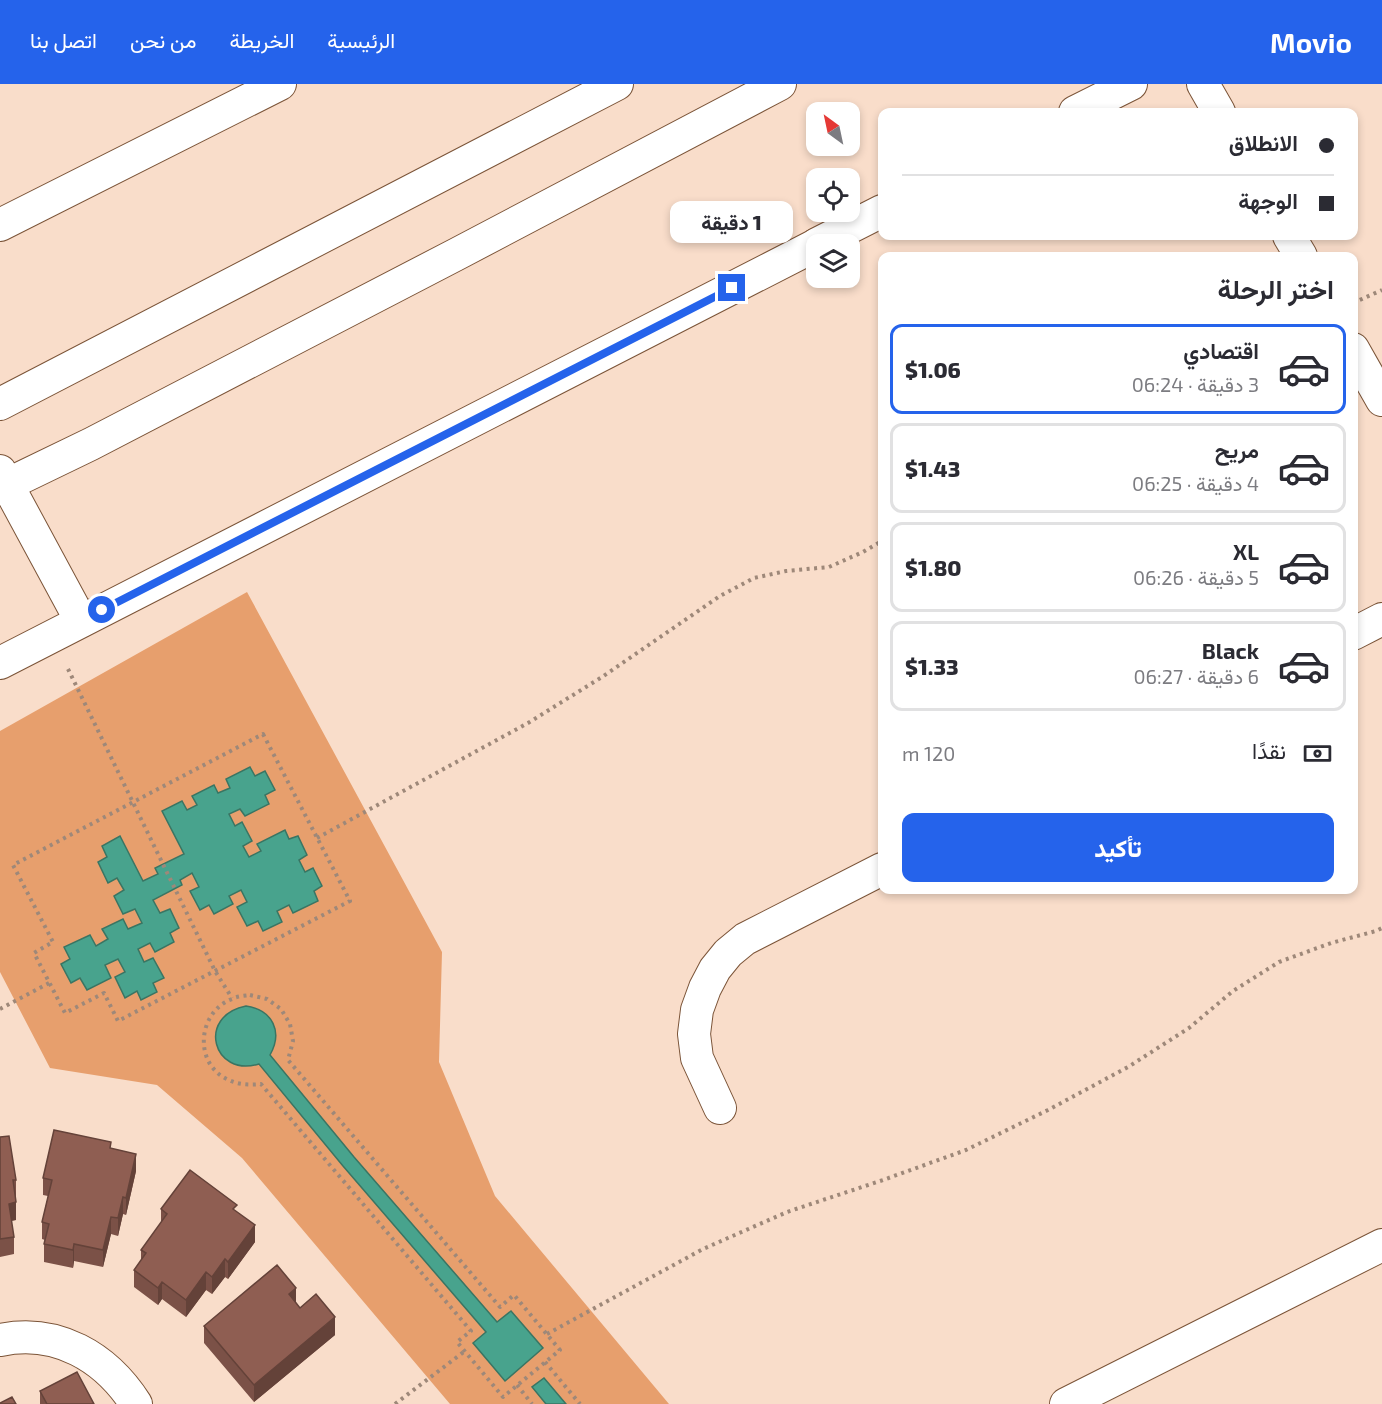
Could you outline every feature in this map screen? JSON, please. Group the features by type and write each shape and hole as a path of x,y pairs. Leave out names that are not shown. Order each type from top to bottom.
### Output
{"street":[{"path":"0,225 280,84"},
{"path":"0,404 617,84"},
{"path":"81,621 2,482 91,444 780,84"},
{"path":"1083,108 1131,84"},
{"path":"1203,84 1217,108"},
{"path":"838,234 878,213"},
{"path":"3,654 52,636 806,251"},
{"path":"1358,358 1382,400"},
{"path":"1358,631 1382,619"},
{"path":"720,1108 697,1058 694,1034 697,1010 715,969 728,953 745,939 878,871"},
{"path":"1066,1404 1382,1245"},
{"path":"0,1340 26,1338 49,1340 72,1347 92,1357 110,1371 136,1404"}],"path":[{"path":"1358,301 1382,290"},
{"path":"317,838 528,723 720,596 754,578 786,571 829,567 878,543"},
{"path":"52,636 215,971 232,998"},
{"path":"263,734 317,838 350,901 118,1021 104,993 65,1013 33,953 53,942 13,865 263,734"},
{"path":"547,1334 703,1249 787,1212 966,1150 1128,1067 1189,1028 1233,991 1279,962 1382,928"},
{"path":"0,1009 49,983"},
{"path":"250,995 267,999 281,1009 290,1024 293,1041 288,1060 500,1307 514,1295 547,1334 560,1350 503,1397 457,1342 471,1331 261,1084 244,1085 227,1080 214,1069 205,1054 203,1037 207,1021 218,1007 232,998 250,995"},
{"path":"395,1404 465,1351"},
{"path":"546,1362 580,1404"},
{"path":"517,1385 532,1404"}],"shaded area":[{"path":"247,592 442,952 439,1062 495,1196 669,1404 450,1404 242,1158 157,1085 50,1068 0,972 0,731"}],"water":[{"path":"250,767 255,776 265,771 275,790 265,795 269,804 245,816 240,809 229,814 235,826 242,822 252,841 243,846 249,857 261,851 257,844 285,830 289,839 298,836 307,855 299,860 305,872 313,868 322,886 314,891 318,901 293,913 289,905 277,911 282,922 263,931 258,921 247,926 237,907 247,902 241,890 229,896 233,904 214,914 209,905 200,910 190,891 199,887 192,873 180,880 182,885 153,900 160,913 170,909 179,928 170,933 174,942 155,952 150,943 138,949 144,962 153,958 164,978 153,983 157,992 141,1000 137,991 125,998 115,977 125,972 118,959 105,965 111,978 87,990 80,978 71,983 61,964 70,959 64,947 90,935 96,946 108,939 102,929 123,919 128,929 142,923 135,909 123,914 114,896 124,890 117,878 108,883 98,862 107,857 102,846 120,836 143,881 158,874 155,868 184,854 162,811 182,801 187,810 197,805 192,796 214,785 218,793 230,788 226,779"},
{"path":"246,1006 263,1012 273,1023 276,1038 270,1055 354,1157 497,1322 511,1311 543,1348 505,1381 473,1343 486,1332 343,1166 259,1064 243,1066 231,1062 221,1054 216,1044 216,1032 220,1021 230,1012"},
{"path":"544,1378 566,1404 546,1404 532,1387"}],"building":[{"path":"54,1130 111,1142 110,1148 136,1154 126,1198 123,1197 118,1218 111,1217 103,1250 74,1244 73,1250 44,1244 49,1224 42,1222 52,1180 43,1178"},
{"path":"9,1136 16,1180 13,1180 16,1202 9,1204 14,1237 0,1239 0,1137"},
{"path":"190,1170 237,1205 233,1209 255,1225 228,1262 225,1259 212,1277 206,1272 186,1300 162,1282 158,1288 134,1270 146,1253 141,1250 167,1214 161,1209"},
{"path":"277,1265 296,1288 289,1294 300,1308 316,1294 335,1317 254,1385 204,1326"},
{"path":"77,1372 94,1404 47,1404 40,1391"},
{"path":"12,1397 16,1404 0,1404 0,1403"}],"route":[{"path":"102,610 732,288"}]}
